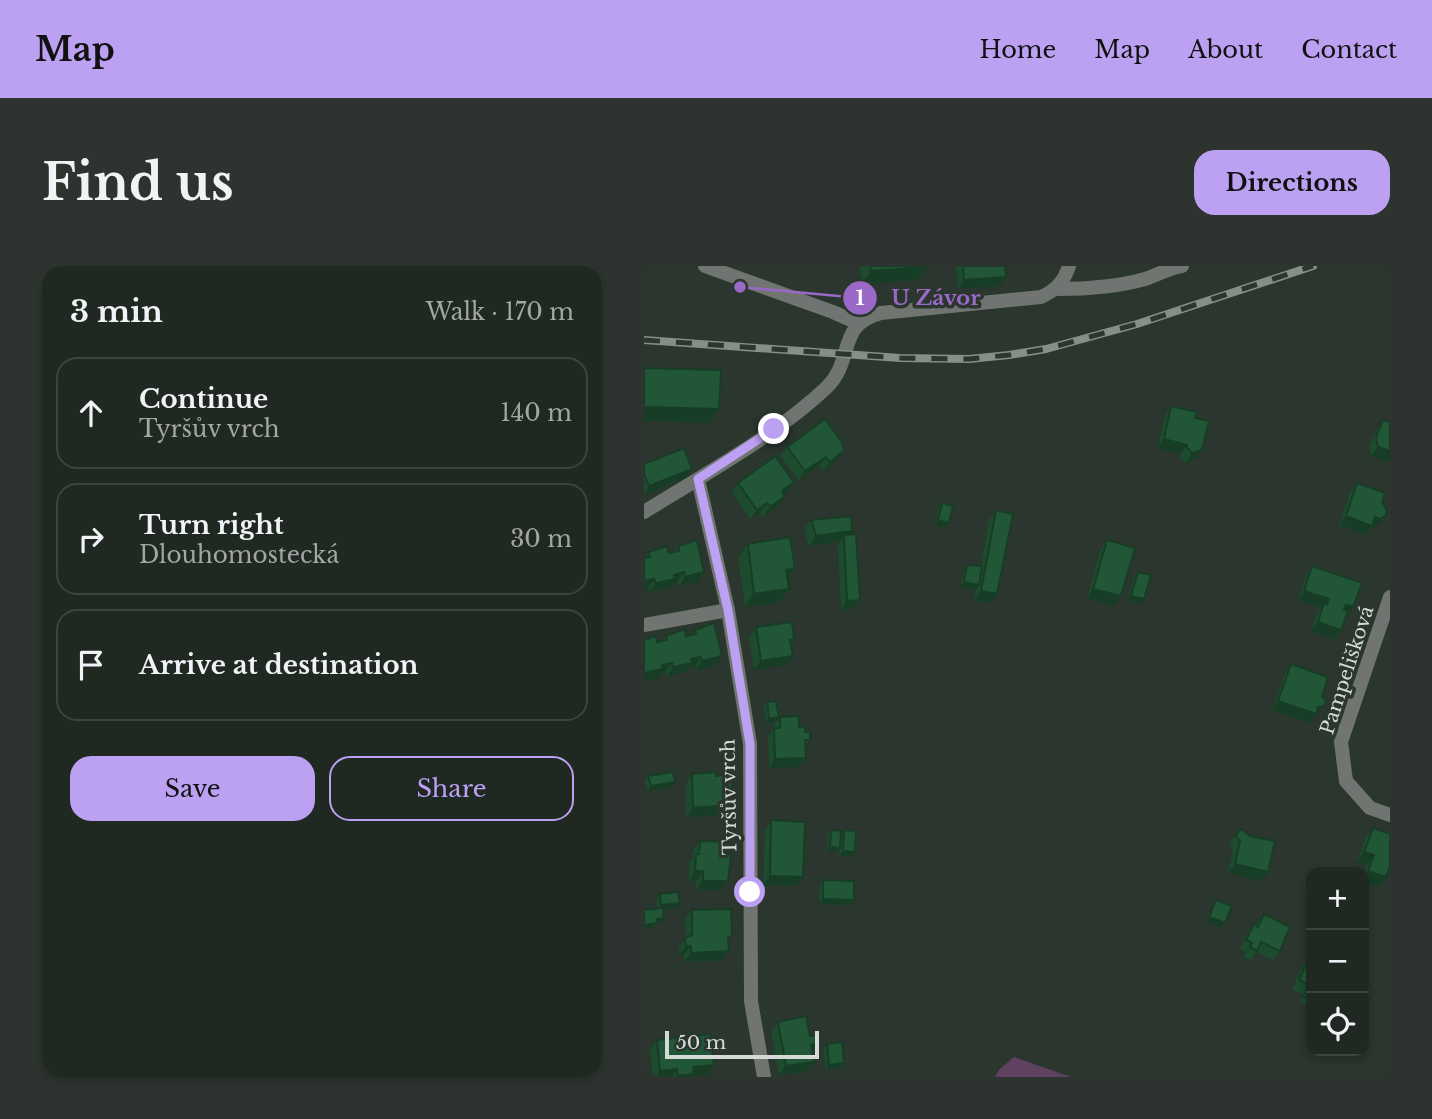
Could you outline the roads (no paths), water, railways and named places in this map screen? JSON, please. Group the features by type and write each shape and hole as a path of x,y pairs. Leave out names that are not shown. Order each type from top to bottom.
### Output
{"street":[{"path":"705,266 858,323"},
{"path":"644,512 774,429 827,386 839,372 850,334 858,323 868,317 881,313 1041,297 1056,289 1066,276 1069,266"},
{"path":"1056,289 1082,289 1145,279 1172,267"},
{"name":"Tyršův vrch","path":"698,479 728,610 750,744 751,1001 764,1077"},
{"name":"Pampelišková","path":"1390,597 1341,742 1346,781 1370,808 1390,815"},
{"path":"644,625 728,610"}],"railway":[{"path":"644,340 900,358 969,359 1009,355 1046,349 1137,324 1313,266"}],"place":[{"name":"U Závor","path":"740,287"}]}
